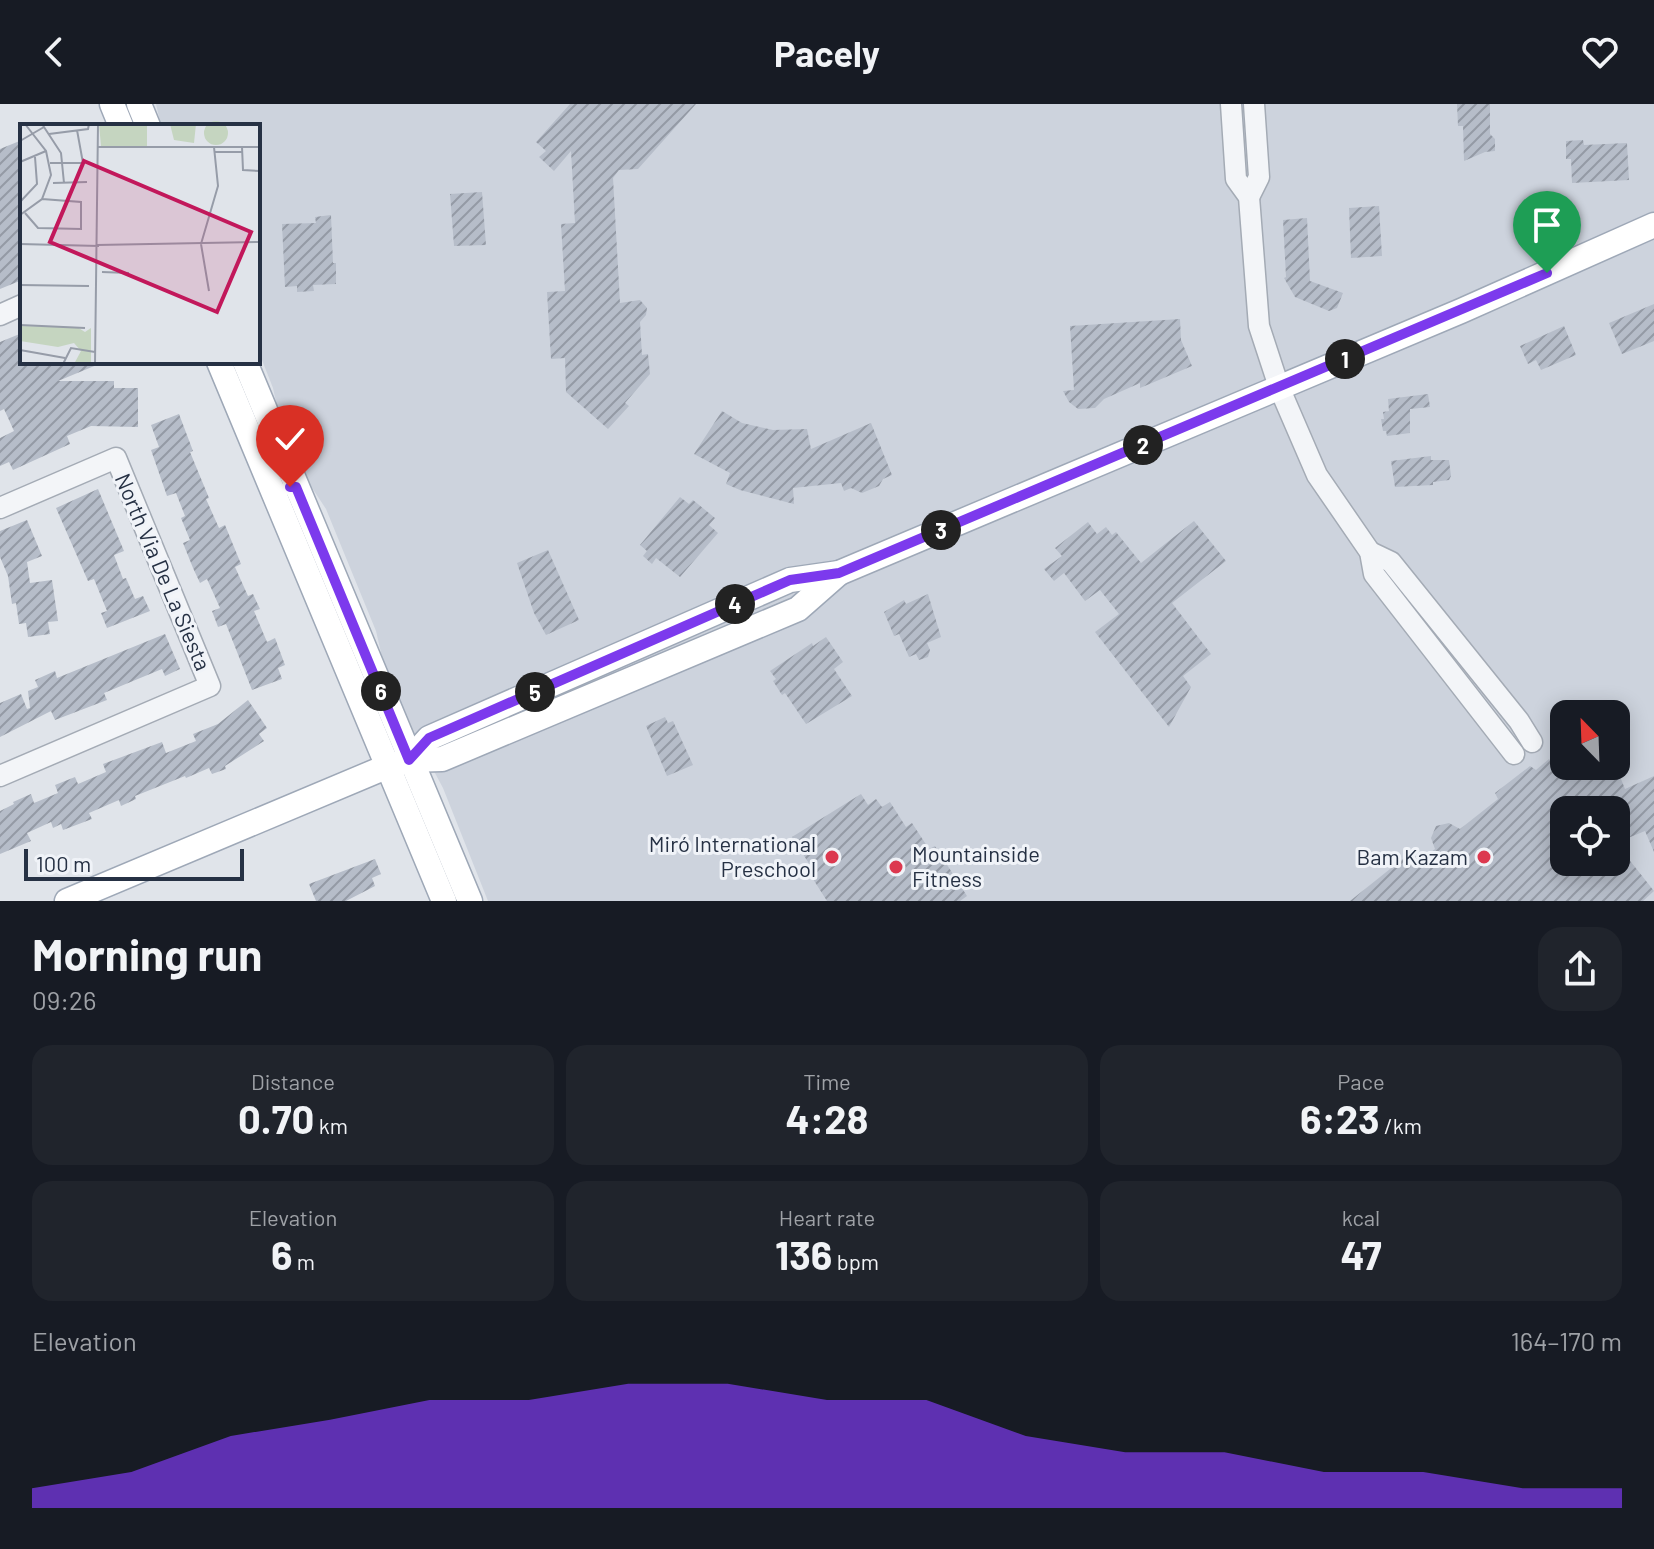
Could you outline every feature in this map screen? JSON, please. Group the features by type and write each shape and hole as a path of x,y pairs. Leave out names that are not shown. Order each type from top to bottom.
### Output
{"main road":[{"path":"112,104 120,124"},
{"path":"139,104 147,124"},
{"path":"67,901 398,763 429,738 790,580 839,573 1461,311 1654,225"},
{"path":"223,364 398,763 470,901"},
{"path":"224,364 232,370 278,479 281,484 296,487"},
{"path":"246,364 296,487 398,763 444,901"},
{"path":"398,763 442,759 798,609 839,573"},
{"path":"679,659 684,640 737,616 769,589"}],"street":[{"path":"1231,104 1236,179 1249,197"},
{"path":"1254,104 1259,177 1249,197 1257,317 1279,387 1322,487 1370,552 1374,574 1514,754"},
{"path":"0,315 20,306"},
{"name":"North Via De La Siesta","path":"0,508 116,458 210,686 0,776"},
{"path":"1370,552 1391,562 1519,721 1532,742"}],"shaded area":[{"path":"156,104 1654,104 1654,901 488,901 443,788 389,687 376,631 326,509 297,465 281,425 273,388 260,355 260,124 161,124"}],"building":[{"path":"570,104 696,104 638,169 619,170 613,178 620,303 640,300 647,308 640,322 642,355 648,354 650,374 625,403 629,406 608,429 566,392 565,358 551,359 547,292 565,291 561,224 575,223 571,151 554,171 539,157 546,151 536,142"},
{"path":"1457,104 1490,104 1490,134 1495,139 1495,151 1464,161 1463,126 1458,126"},
{"path":"1583,140 1584,145 1627,143 1629,180 1572,183 1571,159 1566,159 1566,141"},
{"path":"20,141 20,281 0,289 0,149"},
{"path":"482,192 486,245 454,246 450,194"},
{"path":"1379,206 1382,256 1351,258 1349,208"},
{"path":"331,215 336,284 313,285 314,291 297,292 297,286 285,287 282,224 316,223 315,217"},
{"path":"1307,218 1310,281 1343,293 1337,308 1329,311 1295,297 1284,278 1283,220"},
{"path":"1654,304 1654,341 1622,354 1609,323"},
{"path":"1180,319 1181,340 1192,366 1140,388 1140,383 1104,399 1095,408 1078,409 1069,402 1063,391 1074,390 1070,326"},
{"path":"1564,326 1576,355 1541,370 1536,360 1528,364 1520,346"},
{"path":"20,334 20,364 99,364 58,381 114,381 114,388 138,388 138,427 91,426 67,436 70,444 13,470 9,462 0,466 0,438 14,431 4,409 0,411 0,342"},
{"path":"1428,394 1430,407 1410,409 1410,433 1387,436 1381,419 1384,419 1383,412 1389,411 1388,399"},
{"path":"722,411 742,423 773,430 807,429 811,449 871,423 892,475 883,479 879,486 862,493 851,488 844,491 841,483 793,488 794,504 740,490 726,484 730,473 694,454"},
{"path":"179,414 193,451 190,452 209,498 206,499 219,528 225,525 241,564 235,567 248,596 253,594 260,609 254,611 267,642 275,638 285,665 278,668 282,679 252,690 226,624 218,627 212,611 220,608 207,579 200,583 193,568 183,543 190,540 181,518 185,516 176,493 167,496 151,450 159,447 151,425"},
{"path":"1431,456 1431,460 1449,460 1449,480 1433,482 1433,485 1395,487 1391,461"},
{"path":"98,489 124,551 114,555 123,579 126,578 135,599 143,596 150,611 107,628 101,613 107,611 94,579 88,581 56,508"},
{"path":"680,497 689,504 693,500 715,518 709,525 718,533 680,577 656,558 652,564 643,556 647,551 640,545"},
{"path":"27,520 42,556 27,562 30,583 52,580 58,621 48,622 50,634 28,637 26,623 19,624 16,603 12,604 8,576 0,557 0,531"},
{"path":"1194,521 1226,561 1172,603 1211,654 1183,676 1191,687 1169,727 1095,632 1119,614 1100,590 1085,601 1064,573 1054,581 1044,569 1062,556 1055,548 1088,522 1097,534 1106,527 1112,535 1116,532 1141,563"},
{"path":"548,550 579,620 546,635 534,613 517,563"},
{"path":"928,594 941,637 927,643 930,650 928,657 919,660 916,654 909,657 899,634 894,636 884,612 904,600 906,604"},
{"path":"165,634 180,669 165,676 162,669 104,693 107,700 55,720 51,711 0,737 0,703 21,694 27,709 30,708 28,691 38,687 35,680 55,671 57,678"},
{"path":"826,637 843,662 834,669 852,696 806,724 785,693 782,695 770,671"},
{"path":"248,700 267,728 259,734 264,741 225,766 226,769 212,774 209,768 185,776 135,796 136,799 121,806 119,800 89,813 92,819 63,830 61,824 53,828 51,822 27,833 31,841 0,854 0,811 13,802 31,794 34,803 58,793 55,785 75,777 78,784 106,772 103,764 162,742 166,753 196,741 193,734 218,724"},
{"path":"665,717 668,723 673,721 693,765 667,776 646,726"},
{"path":"1549,759 1550,780 1621,780 1625,789 1654,776 1654,852 1645,831 1630,837 1630,796 1550,796 1550,876 1630,876 1630,861 1654,891 1643,901 1350,901 1405,857 1412,867 1435,849 1431,838 1436,826 1449,823 1460,829 1498,799 1495,793 1530,766 1536,770"},
{"path":"861,794 868,805 876,799 882,807 890,802 906,827 912,823 929,849 935,846 967,896 960,901 827,901 813,879 817,876 792,837"},
{"path":"375,859 381,874 372,878 375,886 346,901 316,901 309,884"}],"place":[{"name":"Miró International Preschool","path":"832,857"},
{"name":"Bam Kazam","path":"1484,857"},
{"name":"Mountainside Fitness","path":"896,867"}],"route":[{"path":"290,487 296,487 409,760 429,738 790,580 839,573 1547,273"}]}
